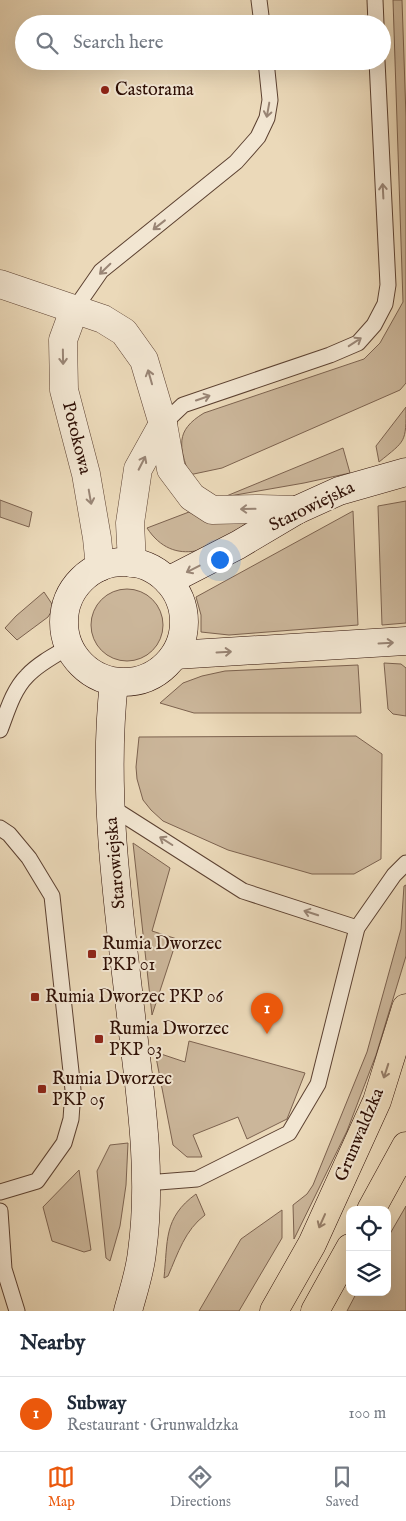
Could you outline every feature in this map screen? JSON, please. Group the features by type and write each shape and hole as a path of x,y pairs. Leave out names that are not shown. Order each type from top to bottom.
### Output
{"main road":[{"path":"0,284 104,319 124,332 144,360 163,424 171,469 192,497 212,510 297,510"},
{"name":"Potokowa","path":"74,310 63,340 64,390 86,474 100,567"},
{"path":"132,563 130,523 138,469 163,424"},
{"name":"Starowiejska","path":"168,581 238,545 297,510 339,491 406,472"},
{"path":"113,563 132,563 152,569 168,581 179,598 184,617 183,637 175,655 164,668 150,677 132,682 114,682 100,678 87,670 76,659 69,646 64,624 65,610 70,596 79,582 100,567 113,563"},
{"path":"175,655 406,641"},
{"name":"Starowiejska","path":"114,682 110,726 112,839 141,1097 146,1183 142,1252 128,1311"},
{"name":"Grunwaldzka","path":"274,1311 312,1244 376,1100 406,1008"},
{"path":"373,1206 406,1146"},
{"path":"315,1311 348,1251"}],"lane":[{"path":"259,0 261,15"},
{"path":"375,0 376,15"},
{"path":"74,310 101,271 236,162 258,138 267,118 270,100 267,70"},
{"path":"163,424 183,405 330,355 358,343 374,325 385,304 388,285 377,70"},
{"path":"0,730 16,693 26,677 69,646"},
{"path":"111,807 243,891 357,928"},
{"path":"0,828 9,834 29,858 52,896 72,1090 71,1119 64,1143 37,1181 0,1192"},
{"path":"146,1183 197,1179 289,1133 318,1084 357,928 394,875 406,863"},
{"path":"0,1212 4,1269 17,1311"}],"shaded area":[{"path":"393,0 402,0 406,117 406,383 400,390 222,468 189,475 183,456 182,440 188,426 194,420 204,413 364,359 380,343 403,302"},
{"path":"406,407 406,428 403,440 379,462 376,446"},
{"path":"343,448 350,473 224,497"},
{"path":"0,500 32,512 29,527 0,517"},
{"path":"406,501 406,623 382,625 378,506"},
{"path":"353,511 358,625 229,635 201,632 201,615 196,597"},
{"path":"189,512 204,519 245,521 246,523 222,541 209,547 182,552 158,541 147,528"},
{"path":"127,589 147,595 157,605 163,625 157,645 147,655 127,661 107,655 97,645 91,625 97,605 107,595"},
{"path":"44,592 54,607 48,617 17,640 5,628"},
{"path":"384,663 401,664 406,668 406,716 393,714 388,709"},
{"path":"358,665 361,713 194,713 160,703 183,683 202,676 225,671"},
{"path":"356,736 382,754 381,859 354,874 312,874 228,850 163,821 143,800 137,779 136,767 139,737"},
{"path":"133,843 170,868 152,931 177,939 152,1015"},
{"path":"406,885 406,956 376,1055 347,1131 294,1239 293,1205 307,1194 313,1185 367,1052 401,929 404,886"},
{"path":"189,1041 305,1073 287,1119 247,1139 238,1117 193,1135 202,1157 187,1157 173,1145 155,1052 185,1062"},
{"path":"128,1143 126,1185 120,1226 110,1261 106,1258 97,1171 110,1145"},
{"path":"79,1170 91,1250 84,1252 52,1241 43,1207"},
{"path":"196,1194 205,1215 187,1235 168,1276 164,1278 167,1241 172,1221 185,1203"},
{"path":"406,1206 406,1311 347,1311 355,1296 391,1296 391,1232"},
{"path":"282,1210 282,1238 239,1311 199,1311 241,1239"}],"place":[{"name":"Castorama","path":"105,90"},
{"name":"Rumia Dworzec PKP 01","path":"92,954"},
{"name":"Rumia Dworzec PKP 06","path":"35,997"},
{"name":"Subway","path":"267,1034"},
{"name":"Rumia Dworzec PKP 03","path":"99,1039"},
{"name":"Rumia Dworzec PKP 05","path":"42,1089"}]}
